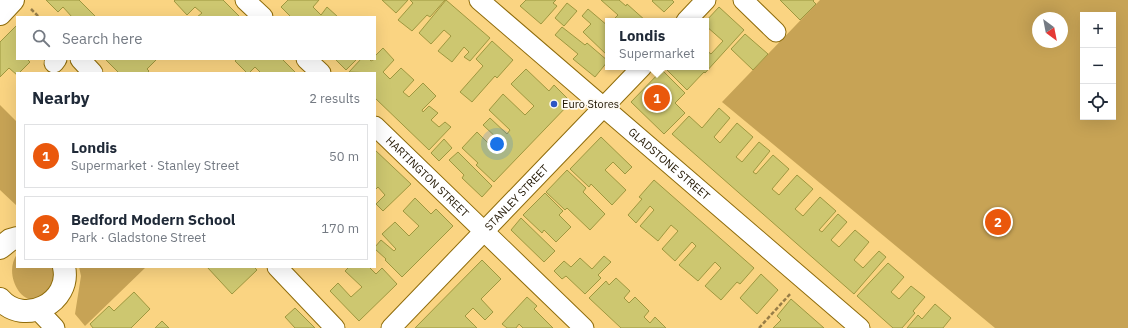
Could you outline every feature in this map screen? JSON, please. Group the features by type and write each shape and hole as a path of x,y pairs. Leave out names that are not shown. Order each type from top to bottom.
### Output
{"street":[{"path":"246,0 262,16"},
{"name":"GLADSTONE STREET","path":"480,0 860,328"},
{"path":"689,18 706,0"},
{"path":"743,0 776,32"},
{"path":"0,14 20,3"},
{"path":"81,60 92,72"},
{"path":"307,60 320,72"},
{"name":"STANLEY STREET","path":"391,328 639,70"},
{"name":"HARTINGTON STREET","path":"376,127 584,328"},
{"path":"1,303 21,311 38,310 52,302 60,293 64,282 64,268"},
{"path":"278,268 335,328"},
{"path":"38,310 55,328"}],"path":[{"path":"20,3 38,16"},
{"path":"759,328 804,280"}],"shaded area":[{"path":"820,0 1128,0 1128,328 995,328 722,102"},
{"path":"0,105 16,121 16,205 0,190"},
{"path":"16,256 16,268 52,268 54,275 50,287 42,296 34,300 27,298 20,293 15,284 12,274 13,264"},
{"path":"79,268 145,268 85,326 75,314 81,276"}],"building":[{"path":"46,0 79,0 95,16 71,16 63,7 58,12"},
{"path":"223,0 239,16 198,16 202,13 195,7 187,15 174,1"},
{"path":"288,0 319,0 313,7 321,15 327,7 337,16 290,16 281,7"},
{"path":"382,0 408,0 396,13"},
{"path":"410,0 445,0 430,17 427,15 412,31 398,20 413,3"},
{"path":"446,0 490,38 470,61 464,57 469,52 464,47 452,62 438,51 451,36 444,30 431,44 419,33"},
{"path":"526,0 556,0 553,3 557,6 541,24 520,6"},
{"path":"601,0 619,0 626,6 627,4 643,18 615,18 618,15"},
{"path":"672,0 674,2 664,12 652,1"},
{"path":"780,0 814,0 813,1 816,4 800,20"},
{"path":"567,3 577,11 564,26 555,18"},
{"path":"719,7 744,30 709,69 709,52 711,54 723,41 709,29 709,18"},
{"path":"588,9 605,23 605,53 583,32 591,24 582,16"},
{"path":"16,26 16,60 28,60 30,62 20,72 16,72 16,74 9,68 0,77 0,42"},
{"path":"562,27 585,45 587,43 605,58 605,65 595,77 573,59 578,54 555,35"},
{"path":"745,34 768,54 753,70 731,49"},
{"path":"492,41 513,60 497,78 495,76 472,102 460,92 483,66 476,59"},
{"path":"383,48 394,60 383,72 390,79 401,68 414,80 403,92 409,97 423,83 436,96 422,110 423,112 429,106 438,113 431,120 439,127 445,122 451,127 429,150 376,99 376,72 349,72 360,60 376,60 376,55"},
{"path":"106,60 156,60 147,69 149,71 148,72 118,72"},
{"path":"283,60 295,72 260,72 255,67 250,72 246,72 235,61"},
{"path":"336,60 356,60 346,70"},
{"path":"526,69 549,91 554,85 571,102 494,182 476,165 478,163 462,148 477,132 493,148 500,141 483,125 490,118 507,134 510,130 489,110 503,94 525,115 534,106 511,84"},
{"path":"662,70 685,93 675,103 685,113 664,134 631,102"},
{"path":"667,70 708,70 705,73 704,72 687,90"},
{"path":"719,108 730,118 714,137 720,143 737,123 753,137 736,157 742,162 759,142 770,151 753,172 756,174 773,155 789,169 772,189 779,195 797,175 813,189 795,209 803,216 820,197 836,211 819,230 822,232 838,214 847,222 831,240 839,247 855,230 869,242 854,260 863,268 879,251 886,257 854,294 672,134 689,116 702,128"},
{"path":"601,137 632,167 625,174 613,162 605,170 626,190 612,205 591,184 589,187 570,169"},
{"path":"444,139 452,148 439,161 431,153"},
{"path":"376,151 411,184 383,211 376,204 385,195 378,187 376,189"},
{"path":"458,152 492,186 482,197 462,178 464,175 449,160"},
{"path":"567,170 586,188 583,192 605,214 590,230 567,208 565,210 546,192"},
{"path":"654,180 754,268 740,284 737,282 721,300 705,286 721,268 715,262 698,281 679,265 696,246 692,242 675,261 662,249 678,231 671,225 658,241 640,226 654,210 650,206 636,223 628,215 642,199 639,197"},
{"path":"545,193 563,211 559,215 571,227 556,242 544,230 542,233 523,215"},
{"path":"415,198 431,214 436,209 453,226 402,277 376,250 376,246 381,240 394,251 396,249 382,234 395,222 409,236 419,226 403,211"},
{"path":"521,218 555,251 544,262 511,230"},
{"path":"604,256 611,262 598,275 601,278 585,294 566,276 562,279 554,271 564,261 571,267 580,258 592,269"},
{"path":"482,260 501,279 481,299 493,312 485,320 473,308 465,316 477,328 415,328"},
{"path":"888,263 904,277 891,292 899,299 911,286 925,297 913,311 915,313 902,328 893,328 857,296"},
{"path":"208,268 255,268 257,270 232,294"},
{"path":"348,268 370,268 376,274 382,268 397,284 359,321 330,291 338,283 351,297 362,287 345,271"},
{"path":"761,274 778,290 757,314 740,298"},
{"path":"616,278 630,291 624,298 629,303 635,297 649,311 644,317 650,323 655,317 666,328 621,328 589,298 606,281 609,285"},
{"path":"134,292 150,309 131,328 93,328 90,324 109,306 114,311"},
{"path":"527,297 537,306 534,309 553,328 523,328 519,324 516,328 507,328 502,324"},
{"path":"791,299 824,328 773,328 781,320 777,316"},
{"path":"935,304 951,318 943,328 907,328 918,315 922,319"},
{"path":"295,308 315,328 295,328 285,317"},
{"path":"162,321 169,328 155,328"}],"place":[{"name":"Londis","path":"657,98"},
{"name":"Euro Stores","path":"554,104"},
{"name":"Bedford Modern School","path":"998,222"}]}
